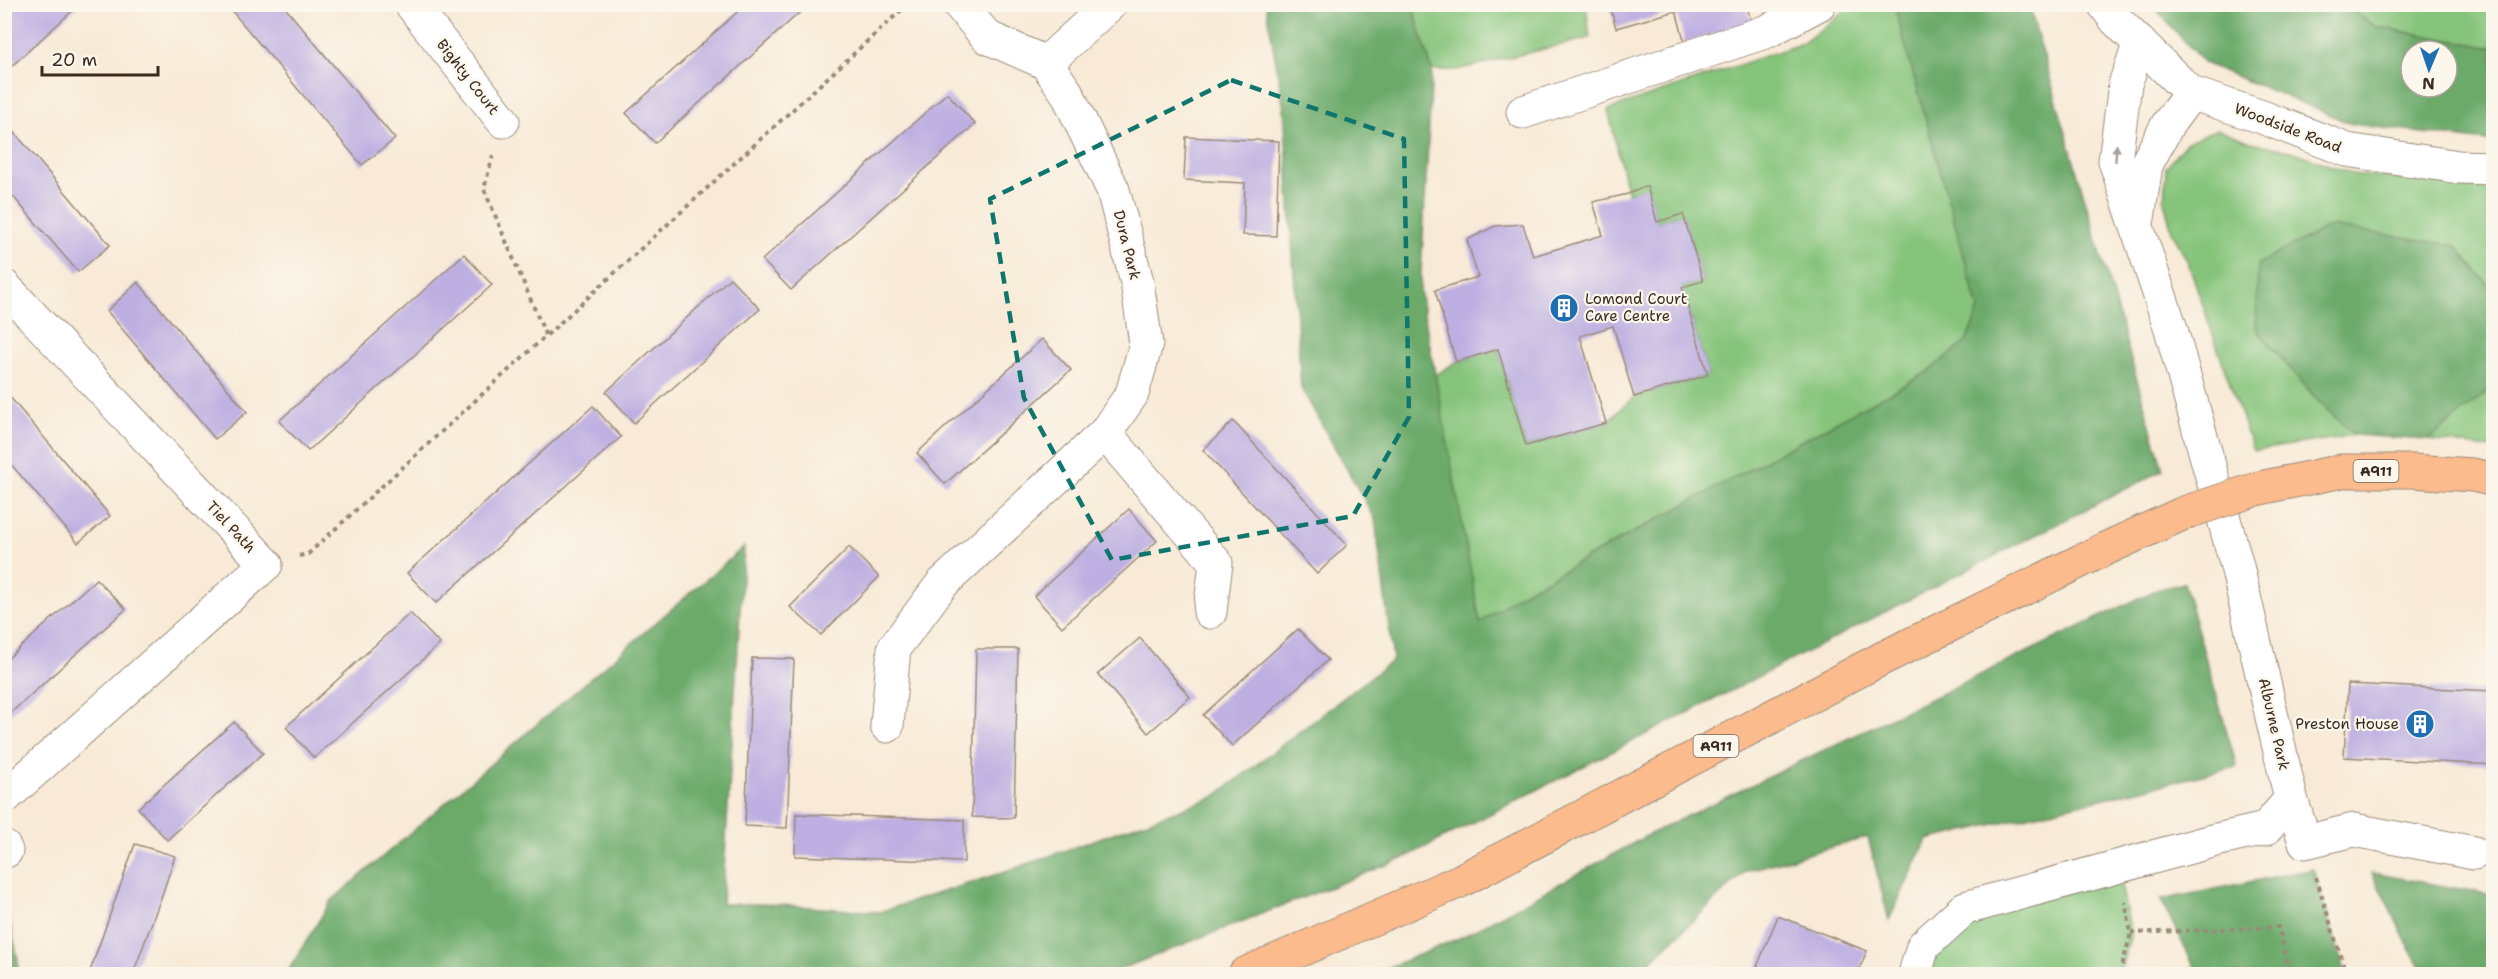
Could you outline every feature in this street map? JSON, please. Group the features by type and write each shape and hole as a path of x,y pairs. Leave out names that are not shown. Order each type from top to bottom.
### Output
{"main road":[{"name":"A911","path":"1245,975 1460,881 1883,658 2105,549 2184,513 2260,488 2342,471 2412,471 2472,475 2493,480"}],"street":[{"name":"Bighty Court","path":"411,4 503,121"},
{"path":"958,4 987,37 1046,63 1110,4"},
{"path":"1523,112 1768,31 1819,4"},
{"path":"2104,4 2115,20 2191,93"},
{"name":"Alburne Park","path":"2140,43 2125,84 2115,161 2171,329 2237,566 2291,799 2305,842"},
{"name":"Dura Park","path":"887,726 894,648 942,584 1105,433 1132,394 1146,344 1139,292 1113,190 1067,93 1046,63"},
{"name":"Alburne Park","path":"2137,229 2146,165 2168,124 2191,93"},
{"name":"Woodside Road","path":"2191,93 2262,117 2347,150 2459,166 2493,168"},
{"name":"Tiel Path","path":"4,286 266,564 4,798"},
{"path":"1105,433 1216,563 1210,612"},
{"path":"1915,975 1923,946 1965,908 2117,866 2265,829 2291,799"},
{"path":"2305,842 2354,830 2474,853"}],"path":[{"path":"266,564 308,554 908,4"},
{"path":"503,121 484,189 546,336"},
{"path":"2305,842 2346,975"},
{"path":"2117,866 2131,933 2121,975"},
{"path":"2131,933 2278,927 2291,975"}],"highlighted area":[{"path":"1231,80 1404,139 1409,417 1353,516 1112,560 1024,398 990,199"}],"green space":[{"path":"1266,5 1412,5 1432,70 1420,291 1480,623 1517,596 1926,373 1966,342 1979,310 1894,5 2029,5 2163,470 1402,859 1108,974 286,974 331,901 744,547 722,904 766,904 879,912 1005,872 1214,797 1393,660 1375,519 1301,388 1284,109"},
{"path":"1412,5 1586,5 1590,38 1457,70 1432,70"},
{"path":"1853,5 1894,5 1979,310 1966,342 1926,373 1517,596 1480,623 1434,376 1456,362 1498,349 1526,446 1606,423 1634,397 1708,375 1682,287 1703,281 1683,214 1657,222 1647,187 1628,194 1608,110 1803,43"},
{"path":"2152,5 2341,5 2377,27 2443,39 2399,39 2399,99 2459,99 2459,42 2493,48 2493,142 2352,124 2204,63"},
{"path":"2341,5 2493,5 2493,48 2459,42 2459,39 2443,39 2377,27"},
{"path":"2217,129 2251,142 2294,152 2353,174 2493,190 2493,291 2455,245 2256,329 2320,403 2355,435 2253,451 2188,262 2172,232 2164,201 2166,167 2187,142"},
{"path":"2330,226 2455,245 2493,291 2493,386 2429,440 2355,435 2320,403 2256,329 2258,264"},
{"path":"2493,386 2493,449 2429,440"},
{"path":"2184,583 2237,767 1927,840 1889,920 1868,837 1746,871 1637,974 1373,974 1464,936 1652,833 2156,590"},
{"path":"2117,866 2131,933 2120,974 1915,974 1965,908"},
{"path":"2313,869 2346,974 2198,974 2161,900"},
{"path":"2372,873 2493,895 2493,974 2423,974"},
{"path":"5,901 18,959 18,974 5,974"}],"building":[{"path":"17,4 80,4 4,73 4,15"},
{"path":"226,4 282,4 395,139 362,165"},
{"path":"746,4 809,4 655,143 626,113"},
{"path":"1609,4 1746,4 1752,24 1685,43 1676,11 1616,28"},
{"path":"947,93 975,124 791,290 762,260"},
{"path":"4,120 110,245 78,272 4,186"},
{"path":"1186,137 1279,141 1276,236 1243,235 1245,183 1184,180"},
{"name":"Lomond Court Care Centre","path":"1647,186 1657,222 1683,214 1703,281 1682,287 1708,375 1634,397 1613,326 1580,336 1606,423 1526,446 1498,349 1456,362 1435,290 1478,277 1467,240 1495,226 1523,224 1533,256 1603,235 1593,202 1628,194"},
{"path":"464,254 492,285 308,451 279,421"},
{"path":"730,278 760,309 634,423 606,392"},
{"path":"138,282 247,412 215,439 107,311"},
{"path":"1042,339 1071,370 945,484 917,453"},
{"path":"4,390 110,516 78,543 4,456"},
{"path":"593,406 621,437 436,603 407,573"},
{"path":"1233,421 1347,545 1317,574 1203,450"},
{"path":"1129,509 1157,541 1062,627 1034,596"},
{"path":"849,547 879,577 821,635 790,607"},
{"path":"96,579 126,609 4,719 4,662"},
{"path":"410,613 440,644 314,758 286,727"},
{"path":"1298,629 1328,660 1232,746 1203,715"},
{"path":"1140,638 1190,697 1148,733 1098,674"},
{"path":"976,649 1018,649 1014,818 972,817"},
{"path":"752,658 794,659 787,828 745,826"},
{"name":"Preston House","path":"2348,684 2493,691 2493,765 2344,757"},
{"path":"234,722 263,753 167,840 138,808"},
{"path":"796,814 964,820 964,862 795,856"},
{"path":"135,844 175,856 162,895 133,974 89,974"},
{"path":"1778,916 1867,951 1857,974 1754,974"}],"place":[{"name":"Lomond Court Care Centre","path":"1564,308"},
{"name":"Preston House","path":"2420,724"}]}
